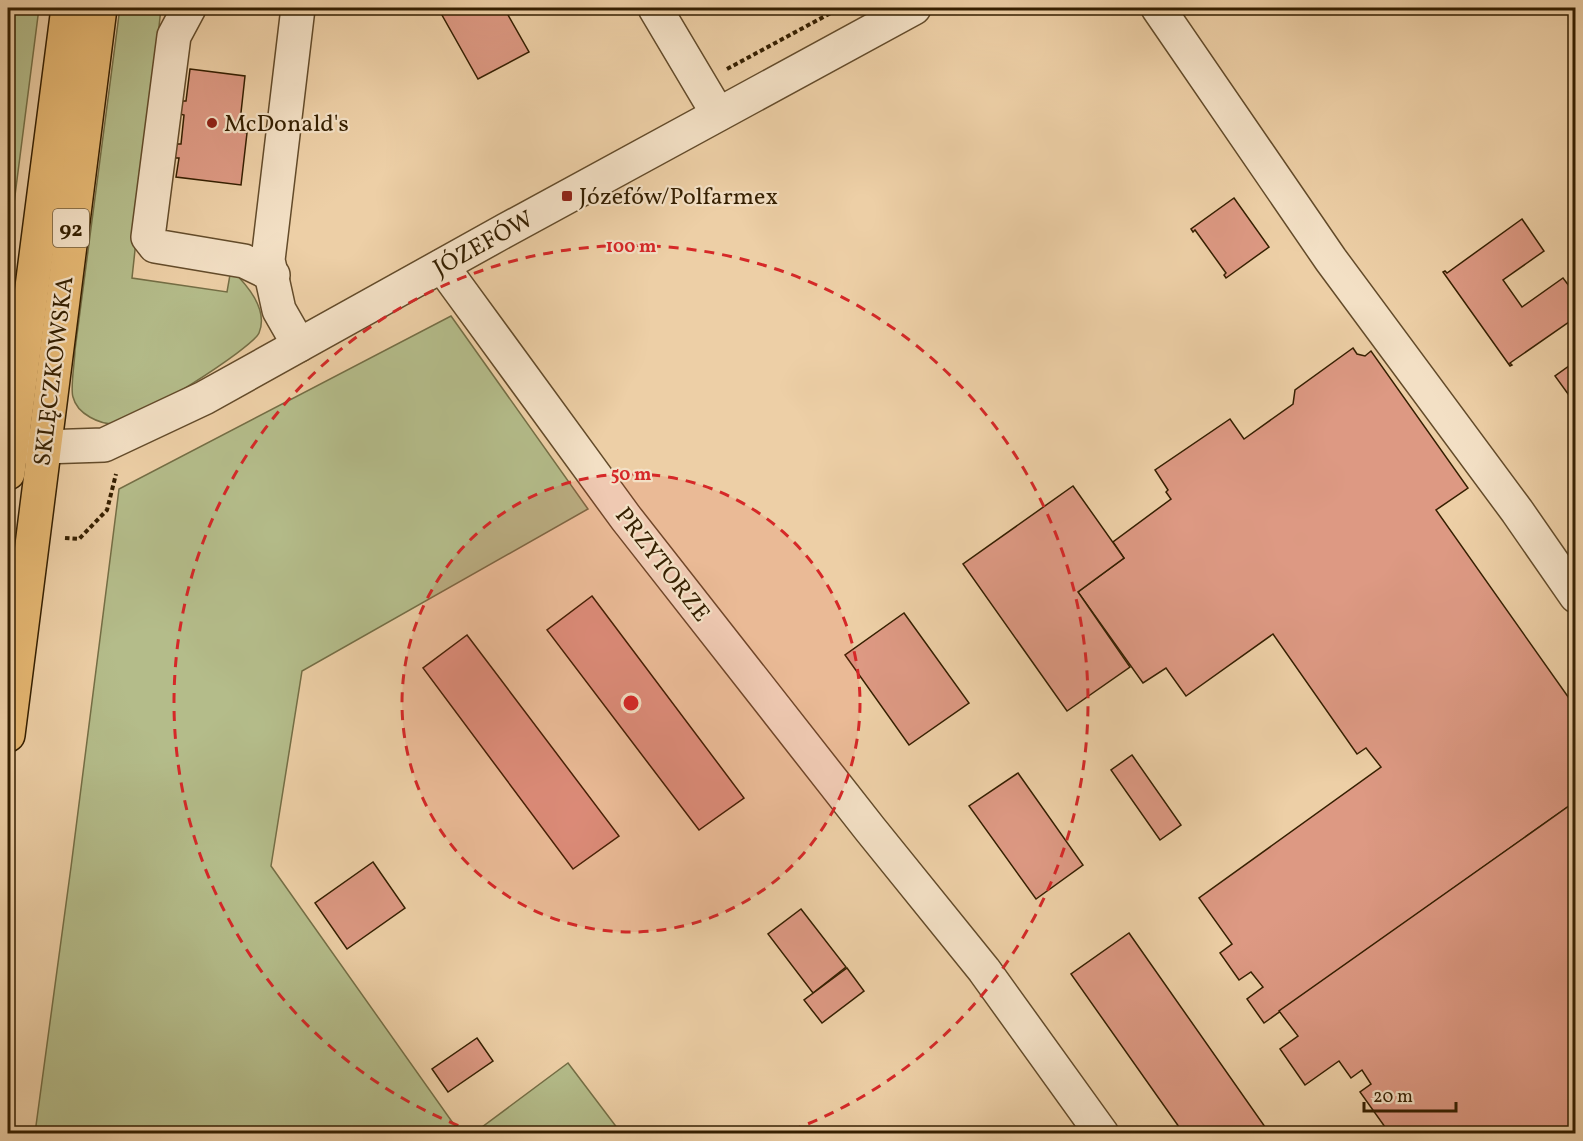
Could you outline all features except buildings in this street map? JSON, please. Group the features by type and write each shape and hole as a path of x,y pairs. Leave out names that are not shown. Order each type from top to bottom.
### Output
{"main road":[{"name":"SKLĘCZKOWSKA","path":"8,735 17,453 92,8"}],"street":[{"path":"189,8 174,36 148,237 155,246 244,261 273,275"},
{"path":"298,8 268,260 279,310 299,345"},
{"path":"655,8 718,114"},
{"name":"JÓZEFÓW","path":"17,453 104,445 204,398 914,8"},
{"path":"1158,8 1331,260 1517,511 1575,596"},
{"name":"PRZYTORZE","path":"442,266 626,518 870,829 984,970 1102,1134"}],"path":[{"path":"700,84 840,8"}],"green space":[{"path":"8,8 39,8 8,250"},
{"path":"122,8 161,8 132,278 227,292 231,269 254,298 261,315 261,324 259,333 252,341 215,368 145,412 127,421 110,424 90,417 79,409 73,397 72,387 119,15"},
{"path":"451,316 588,509 302,671 271,866 460,1133 35,1133 119,489"},
{"path":"568,1063 621,1133 474,1133"}],"place":[{"name":"McDonald's","path":"212,123"},
{"name":"Józefów/Polfarmex","path":"567,196"}]}
